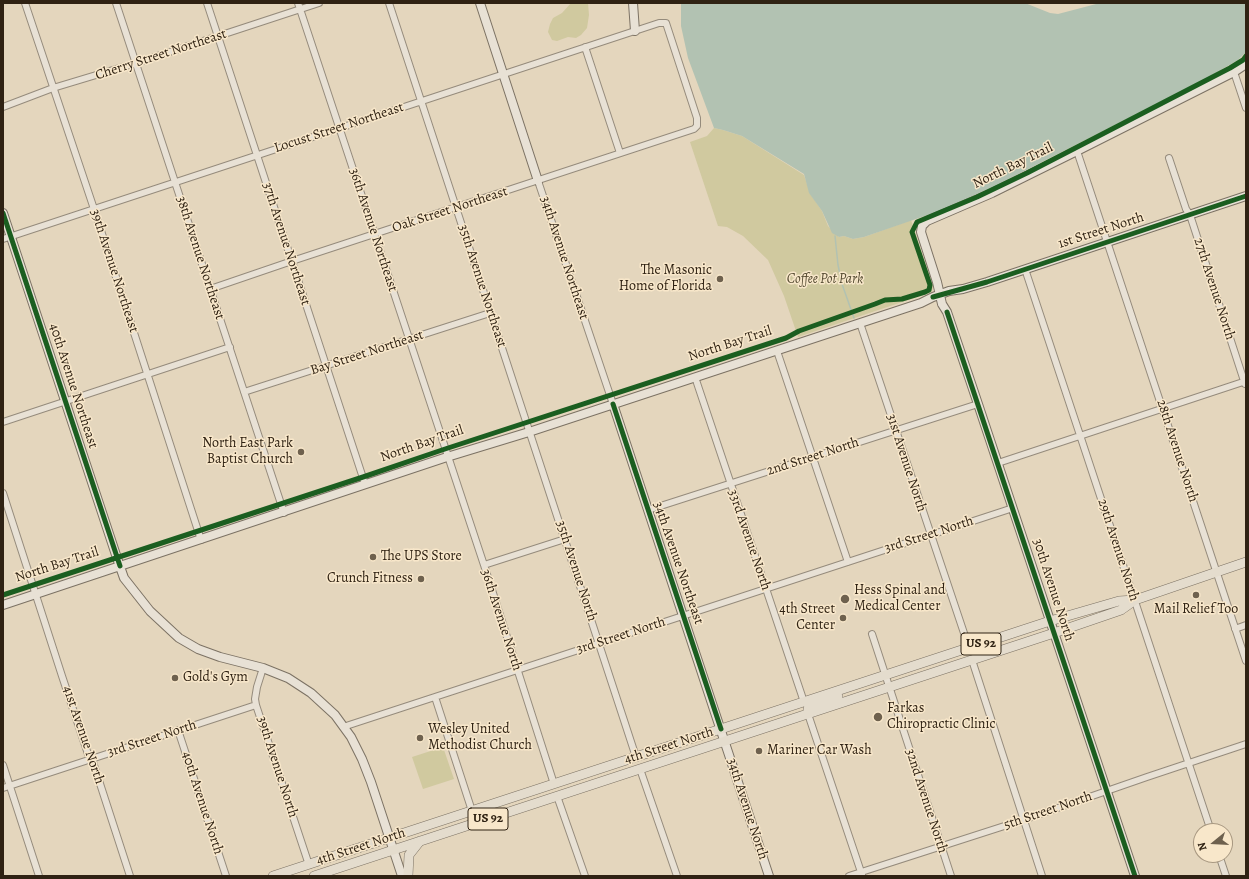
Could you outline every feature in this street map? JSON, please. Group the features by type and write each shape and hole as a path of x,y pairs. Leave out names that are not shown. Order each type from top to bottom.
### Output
{"main road":[{"name":"4th Street North","path":"273,876 1050,621 1119,601 1135,600 1246,562"},
{"name":"4th Street North","path":"314,876 1054,633 1121,610 1135,600"},
{"path":"930,674 936,666 964,656 969,648"},
{"path":"808,714 808,709 811,706 836,698 843,689"},
{"path":"557,796 561,790 570,786 632,764 636,757"},
{"path":"476,823 478,814 516,802 520,798 520,795"},
{"path":"408,876 409,855 421,841"},
{"path":"292,876 305,871 309,864"}],"street":[{"name":"39th Avenue Northeast","path":"25,3 94,209 201,540"},
{"name":"38th Avenue Northeast","path":"116,3 284,513"},
{"name":"37th Avenue Northeast","path":"207,3 365,484"},
{"name":"Cherry Street Northeast","path":"3,107 53,88 218,37 299,6 319,3"},
{"name":"35th Avenue Northeast","path":"389,3 490,313 508,363 529,432"},
{"name":"34th Avenue Northeast","path":"480,3 724,741"},
{"path":"633,3 635,31"},
{"name":"36th Avenue Northeast","path":"299,6 447,457"},
{"name":"Locust Street Northeast","path":"7,238 663,22 666,23 670,32 698,122 697,126 690,131"},
{"path":"585,47 620,153"},
{"path":"942,296 942,288 937,282 921,232 922,226 927,221 992,193 1234,72 1246,64"},
{"path":"1234,72 1246,108"},
{"name":"Oak Street Northeast","path":"210,289 690,131"},
{"name":"28th Avenue North","path":"1077,151 1246,661"},
{"name":"27th Avenue North","path":"1169,158 1186,209 1190,215 1246,382"},
{"name":"1st Street North","path":"3,605 284,513 447,457 778,351 1246,196"},
{"name":"40th Avenue Northeast","path":"3,213 7,238 65,401 120,566"},
{"name":"29th Avenue North","path":"1025,269 1208,823"},
{"name":"30th Avenue North","path":"942,296 1135,876"},
{"name":"Bay Street Northeast","path":"244,392 490,313"},
{"name":"31st Avenue North","path":"860,323 969,648"},
{"path":"3,422 230,347"},
{"path":"778,351 848,562"},
{"name":"33rd Avenue North","path":"695,377 804,702"},
{"path":"998,463 1162,408 1246,382"},
{"name":"2nd Street North","path":"648,510 978,404"},
{"name":"35th Avenue North","path":"529,432 636,757"},
{"name":"36th Avenue North","path":"447,457 484,565 554,784"},
{"name":"41st Avenue North","path":"3,493 88,754 92,759 130,876"},
{"name":"3rd Street North","path":"343,727 1013,508"},
{"path":"484,565 565,539"},
{"path":"120,566 124,578 131,588 150,611 179,638 198,649 220,657 263,668 288,678 311,693 334,715 351,737 362,759 402,876"},
{"path":"1235,629 1246,625"},
{"name":"32nd Avenue North","path":"872,634 951,876"},
{"path":"972,660 1042,876"},
{"name":"39th Avenue North","path":"263,668 257,688 255,699 256,705 309,864"},
{"path":"435,697 472,811"},
{"name":"3rd Street North","path":"3,788 256,705"},
{"path":"808,714 861,874"},
{"name":"40th Avenue North","path":"178,730 226,876"},
{"name":"34th Avenue North","path":"724,741 769,876"},
{"name":"5th Street North","path":"849,876 861,874 1246,744"},
{"path":"3,765 39,876"},
{"path":"640,768 677,876"},
{"path":"557,796 585,876"},
{"path":"1222,863 1226,876"}],"green space":[{"path":"571,3 588,3 589,15 587,28 576,38 568,37 557,41 552,40 548,32 553,18 562,13"},
{"name":"Coffee Pot Park","path":"714,128 742,136 804,175 810,193 822,211 828,226 839,237 844,236 853,239 864,237 911,220 933,287 932,292 798,337 784,296 768,260 743,236 727,227 718,226 690,142 707,136"},
{"path":"443,747 454,779 423,789 412,757"}],"shaded area":[{"path":"681,3 1025,3 1050,13 1058,14 1100,3 1246,3 1246,52 1238,60 1207,78 995,186 942,210 864,237 853,239 844,236 839,237 832,233 822,211 809,193 804,174 742,136 714,128 688,58 681,26"}],"waterway":[{"path":"835,236 838,265 842,284 854,318"}],"cycle path":[{"name":"North Bay Trail","path":"3,595 786,338 799,331 885,300 902,299 925,292 929,290 930,285 912,232 917,222 977,197 1027,173 1230,68 1243,60 1246,56"},
{"path":"933,297 987,282 1246,196"},
{"path":"3,213 120,566"},
{"path":"947,312 1135,876"},
{"path":"613,404 721,729"}],"place":[{"name":"The Masonic Home of Florida","path":"720,279"},
{"name":"North East Park Baptist Church","path":"301,452"},
{"name":"The UPS Store","path":"373,557"},
{"name":"Crunch Fitness","path":"421,579"},
{"name":"Mail Relief Too","path":"1196,595"},
{"name":"Hess Spinal and Medical Center","path":"845,599"},
{"name":"4th Street Center","path":"843,618"},
{"name":"Gold's Gym","path":"175,678"},
{"name":"Farkas Chiropractic Clinic","path":"878,717"},
{"name":"Wesley United Methodist Church","path":"420,738"},
{"name":"Mariner Car Wash","path":"759,751"}]}
